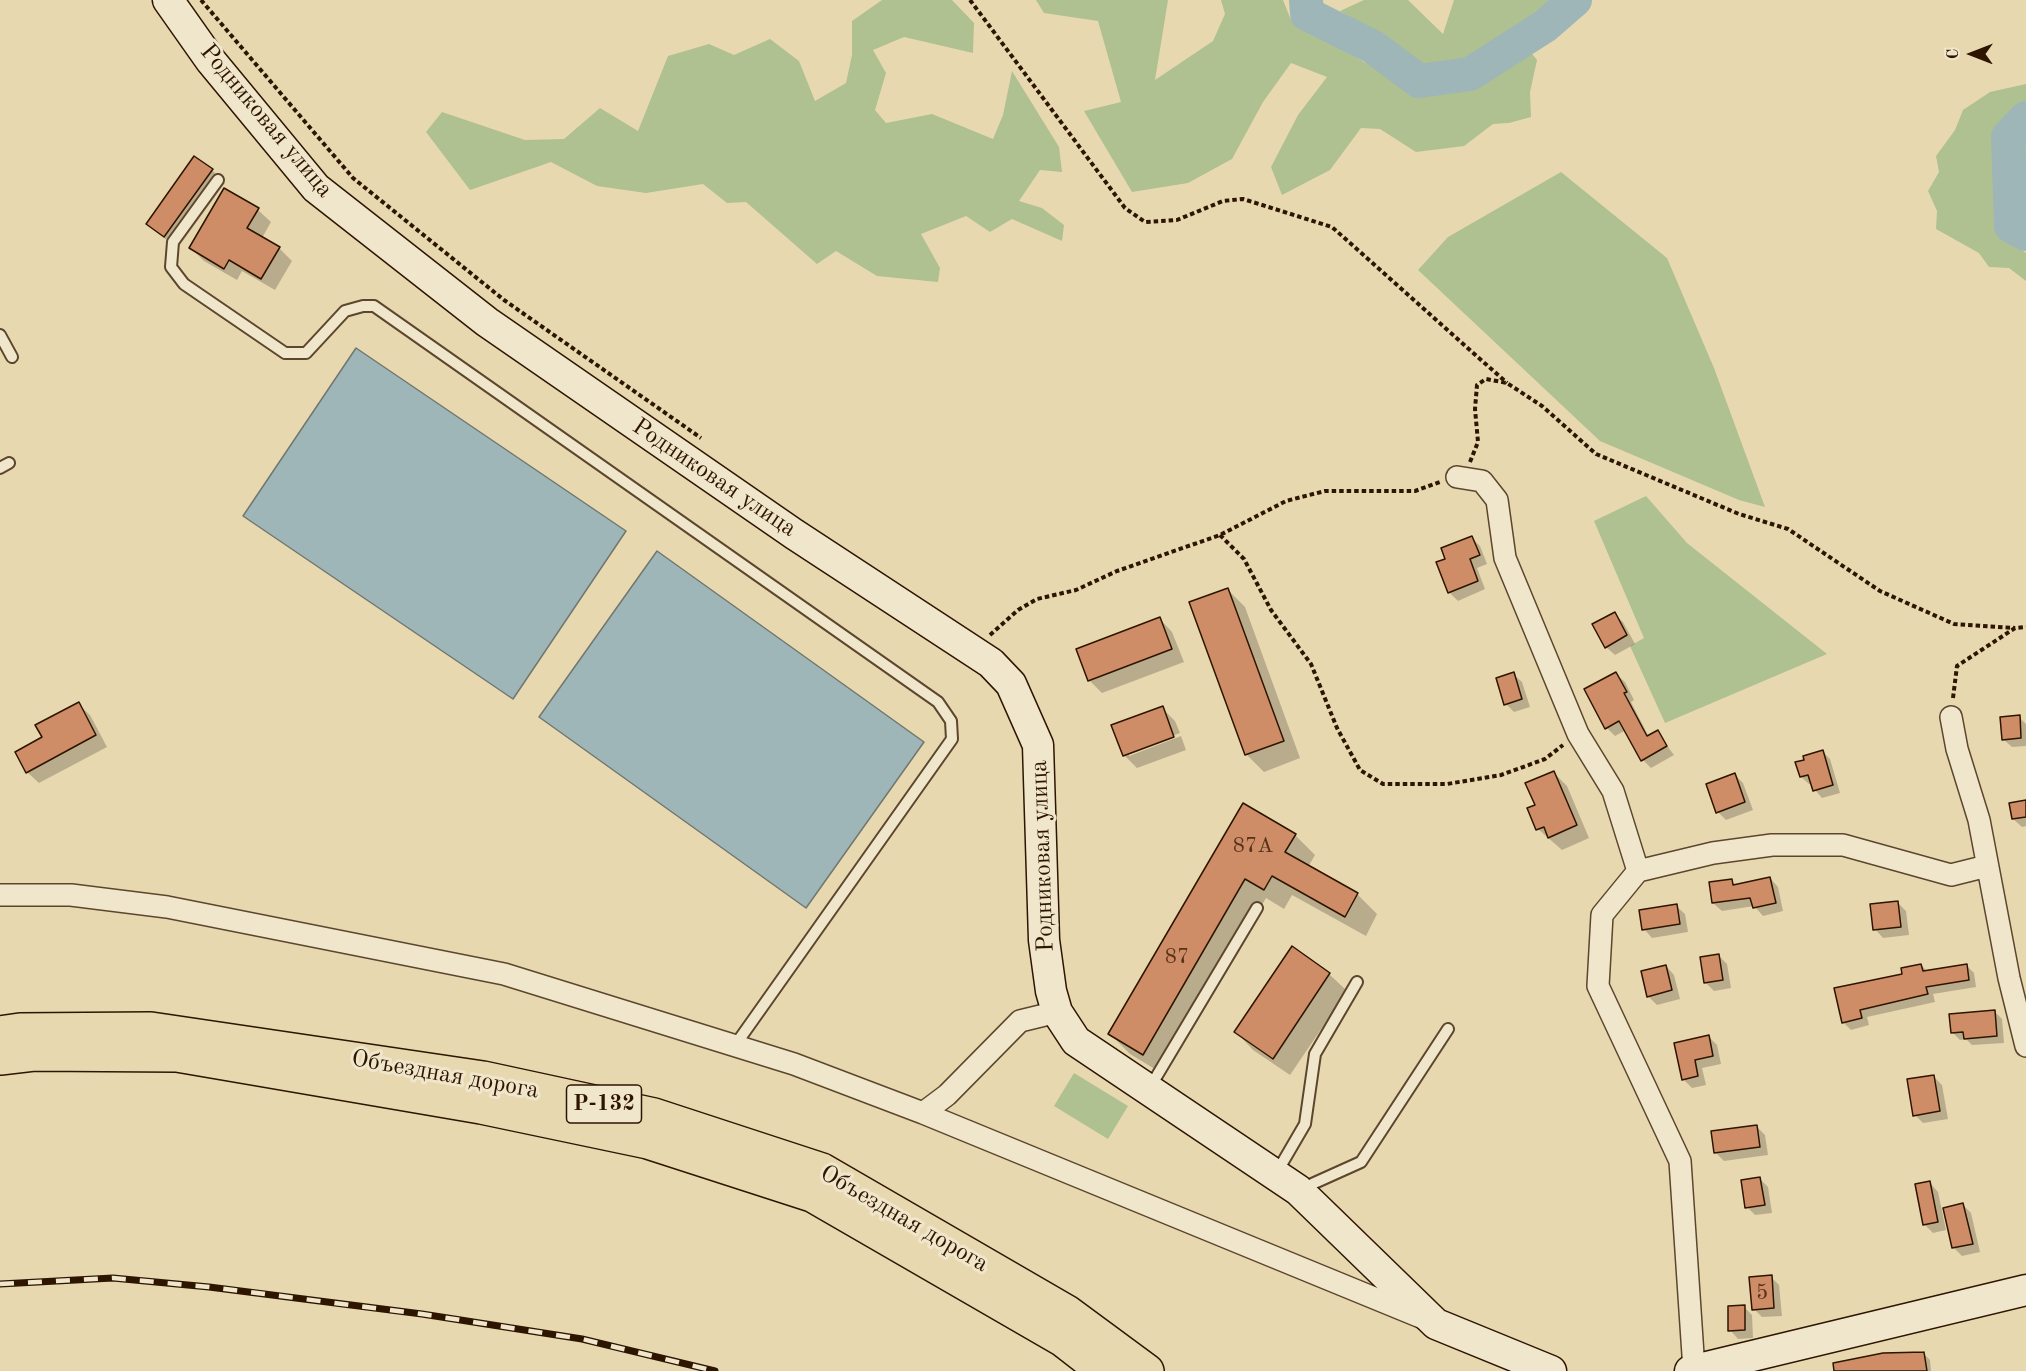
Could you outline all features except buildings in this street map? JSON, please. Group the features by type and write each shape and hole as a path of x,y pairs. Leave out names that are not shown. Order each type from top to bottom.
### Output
{"highway":[{"name":"Объездная дорога","path":"0,1033 20,1030 151,1029 483,1078 654,1115 822,1170 1067,1312 1147,1371"},
{"name":"Объездная дорога","path":"0,1058 34,1054 177,1055 481,1107 648,1142 812,1195 1063,1340 1103,1371"}],"street":[{"name":"Родниковая улица","path":"168,0 210,61 316,188 487,322 794,534 991,663 1011,684 1038,745 1044,940 1051,991 1057,1012 1076,1041 1149,1090"},
{"path":"1457,477 1482,481 1497,500 1505,558 1578,734 1613,791 1638,871"},
{"path":"1951,717 1957,749 1979,820 2009,978 2026,1046"},
{"path":"1988,866 1951,875 1843,844 1772,844 1713,854 1638,871 1602,915 1598,986 1680,1161 1692,1371 2026,1290"},
{"path":"0,895 71,895 167,907 504,974 736,1044 923,1113 1436,1324 1511,1362 1551,1371"},
{"path":"923,1113 947,1095 1020,1021 1057,1012"},
{"path":"1149,1090 1286,1183 1436,1324"}],"lane":[{"path":"218,180 173,242 171,267 184,284 285,353 306,353 317,344 345,311 363,306 374,306 938,702 951,722 952,739 736,1044"},
{"path":"0,335 12,357"},
{"path":"1149,1090 1257,908"},
{"path":"1286,1183 1305,1124 1315,1054 1357,982"},
{"path":"1286,1183 1361,1162 1448,1029"}],"path":[{"path":"201,0 353,178 504,300 709,443"},
{"path":"970,0 1125,208 1145,222 1177,220 1223,201 1243,199 1332,227 1507,383"},
{"path":"1220,535 1244,559 1271,610 1311,664 1337,728 1360,770 1383,784 1447,784 1501,775 1545,759 1578,734"},
{"path":"1951,717 1957,666 2015,628 2026,627"}],"green space":[{"path":"882,0 952,0 974,23 973,53 904,37 873,50 886,73 875,110 886,123 932,114 993,139 1003,115 1012,71 1059,147 1062,172 1040,170 1019,201 1042,208 1064,225 1062,241 1012,219 990,232 966,216 921,234 940,268 938,282 877,276 836,251 817,264 746,202 727,203 703,184 646,193 597,186 551,162 470,190 426,132 442,112 525,140 564,139 600,108 638,131 668,56 709,44 734,55 770,39 799,61 815,101 846,83 852,55 852,21"},
{"path":"1036,0 1168,0 1155,80 1213,41 1225,14 1221,0 1283,0 1291,20 1404,85 1486,82 1529,50 1537,60 1530,92 1531,117 1509,123 1493,124 1464,146 1416,152 1380,129 1361,128 1330,170 1282,195 1271,167 1298,115 1327,77 1291,63 1263,102 1232,159 1188,183 1132,192 1084,111 1121,102 1098,21 1044,13"},
{"path":"1364,0 1408,0 1443,34 1454,0 1556,0 1477,61 1421,73 1388,42 1340,11"},
{"path":"2026,84 2026,101 2000,136 2001,228 2009,241 2026,253 2026,281 2009,268 1989,267 1979,253 1936,229 1937,211 1928,191 1939,172 1936,156 1955,130 1963,110 1990,92"},
{"path":"2026,135 2026,227 2019,223 2014,175 2022,141"},
{"path":"1561,172 1667,258 1714,368 1765,507 1739,500 1600,441 1418,270 1448,237"},
{"path":"1646,496 1687,543 1827,654 1665,723 1630,646 1644,638 1594,521"},
{"path":"1074,1073 1128,1106 1108,1139 1054,1106"}],"water":[{"path":"356,348 626,531 513,699 243,516"},
{"path":"657,551 924,742 806,908 539,717"}],"waterway":[{"path":"1306,0 1307,14 1373,47 1419,81 1470,74 1545,26 1575,0"},
{"path":"2026,118 2008,137 2011,226 2026,234"}],"railway":[{"path":"0,1284 113,1278 209,1287 422,1314 582,1339 715,1371"}]}
